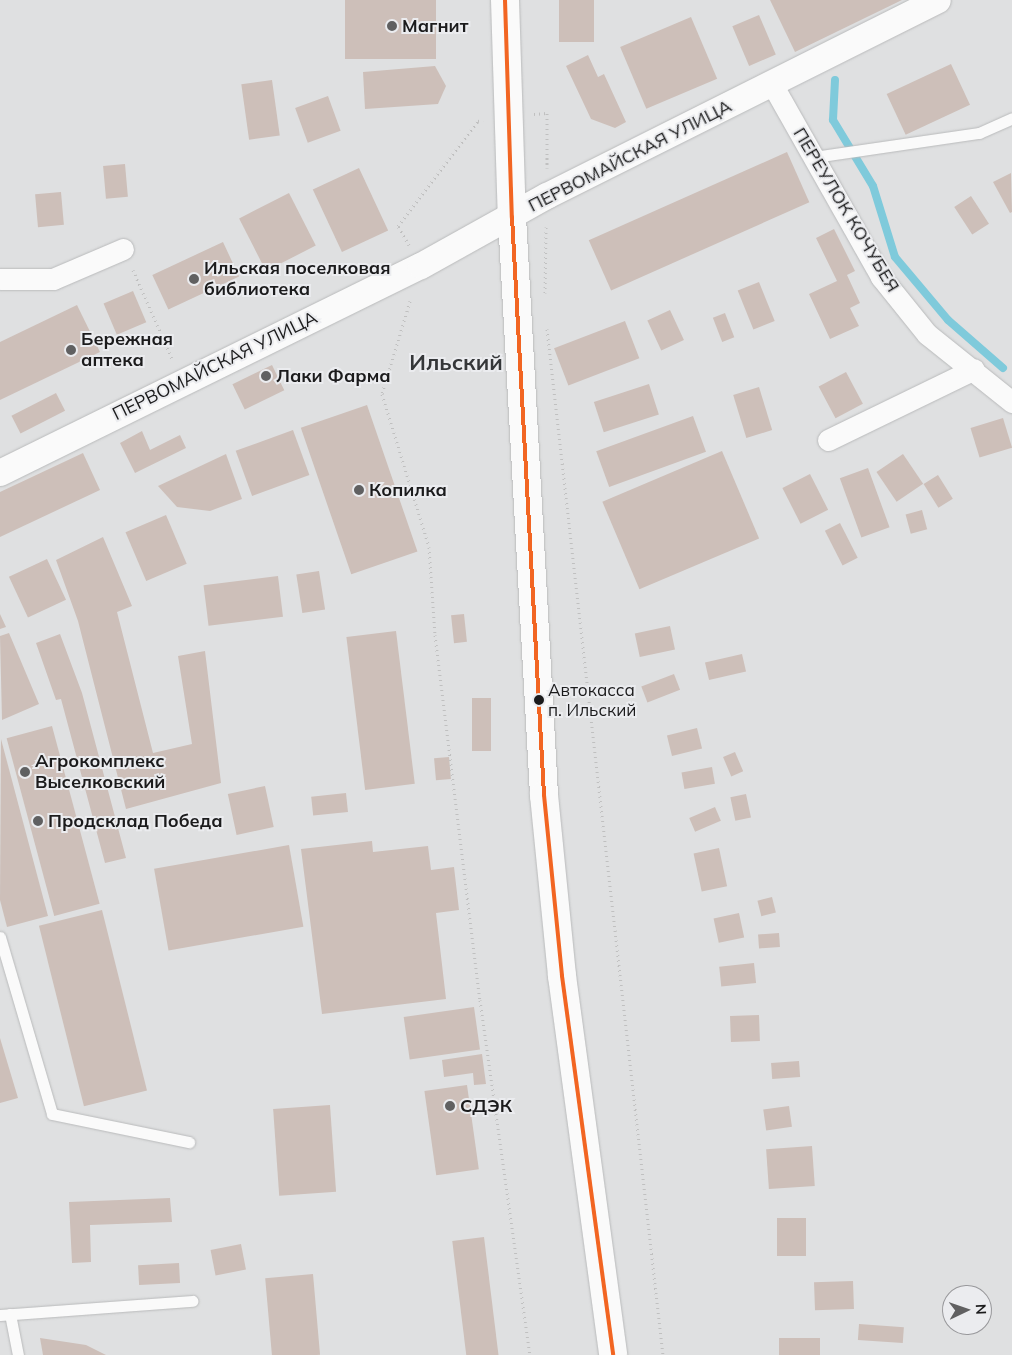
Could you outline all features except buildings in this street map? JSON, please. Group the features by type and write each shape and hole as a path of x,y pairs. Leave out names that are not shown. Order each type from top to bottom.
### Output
{"highway":[{"path":"505,0 512,217 544,795 562,976 613,1355"}],"street":[{"name":"ПЕРВОМАЙСКАЯ УЛИЦА","path":"0,473 421,266 547,196 938,0"},
{"name":"ПЕРЕУЛОК КОЧУБЕЯ","path":"772,84 882,277 927,334 974,369 1004,382 1012,402"},
{"path":"0,279 53,279 123,249"},
{"path":"828,440 974,369"}],"lane":[{"path":"814,157 979,133 1012,118"},
{"path":"0,937 52,1114 189,1142"},
{"path":"18,1355 5,1315 192,1301"}],"path":[{"path":"123,249 182,382"}],"waterway":[{"path":"835,80 833,120 873,186 895,257 948,320 1003,368"}],"transit line":[{"path":"505,0 512,217 544,795 562,976 613,1355"}],"place":[{"name":"Магнит","path":"392,26"},
{"name":"Ильская поселковая библиотека","path":"194,279"},
{"name":"Бережная аптека","path":"71,350"},
{"name":"Лаки Фарма","path":"266,376"},
{"name":"Копилка","path":"359,490"},
{"name":"Автокасса п. Ильский","path":"539,700"},
{"name":"Агрокомплекс Выселковский","path":"25,772"},
{"name":"Продсклад Победа","path":"38,821"},
{"name":"СДЭК","path":"450,1106"}],"district":[{"name":"Ильский","path":"456,363"}]}
